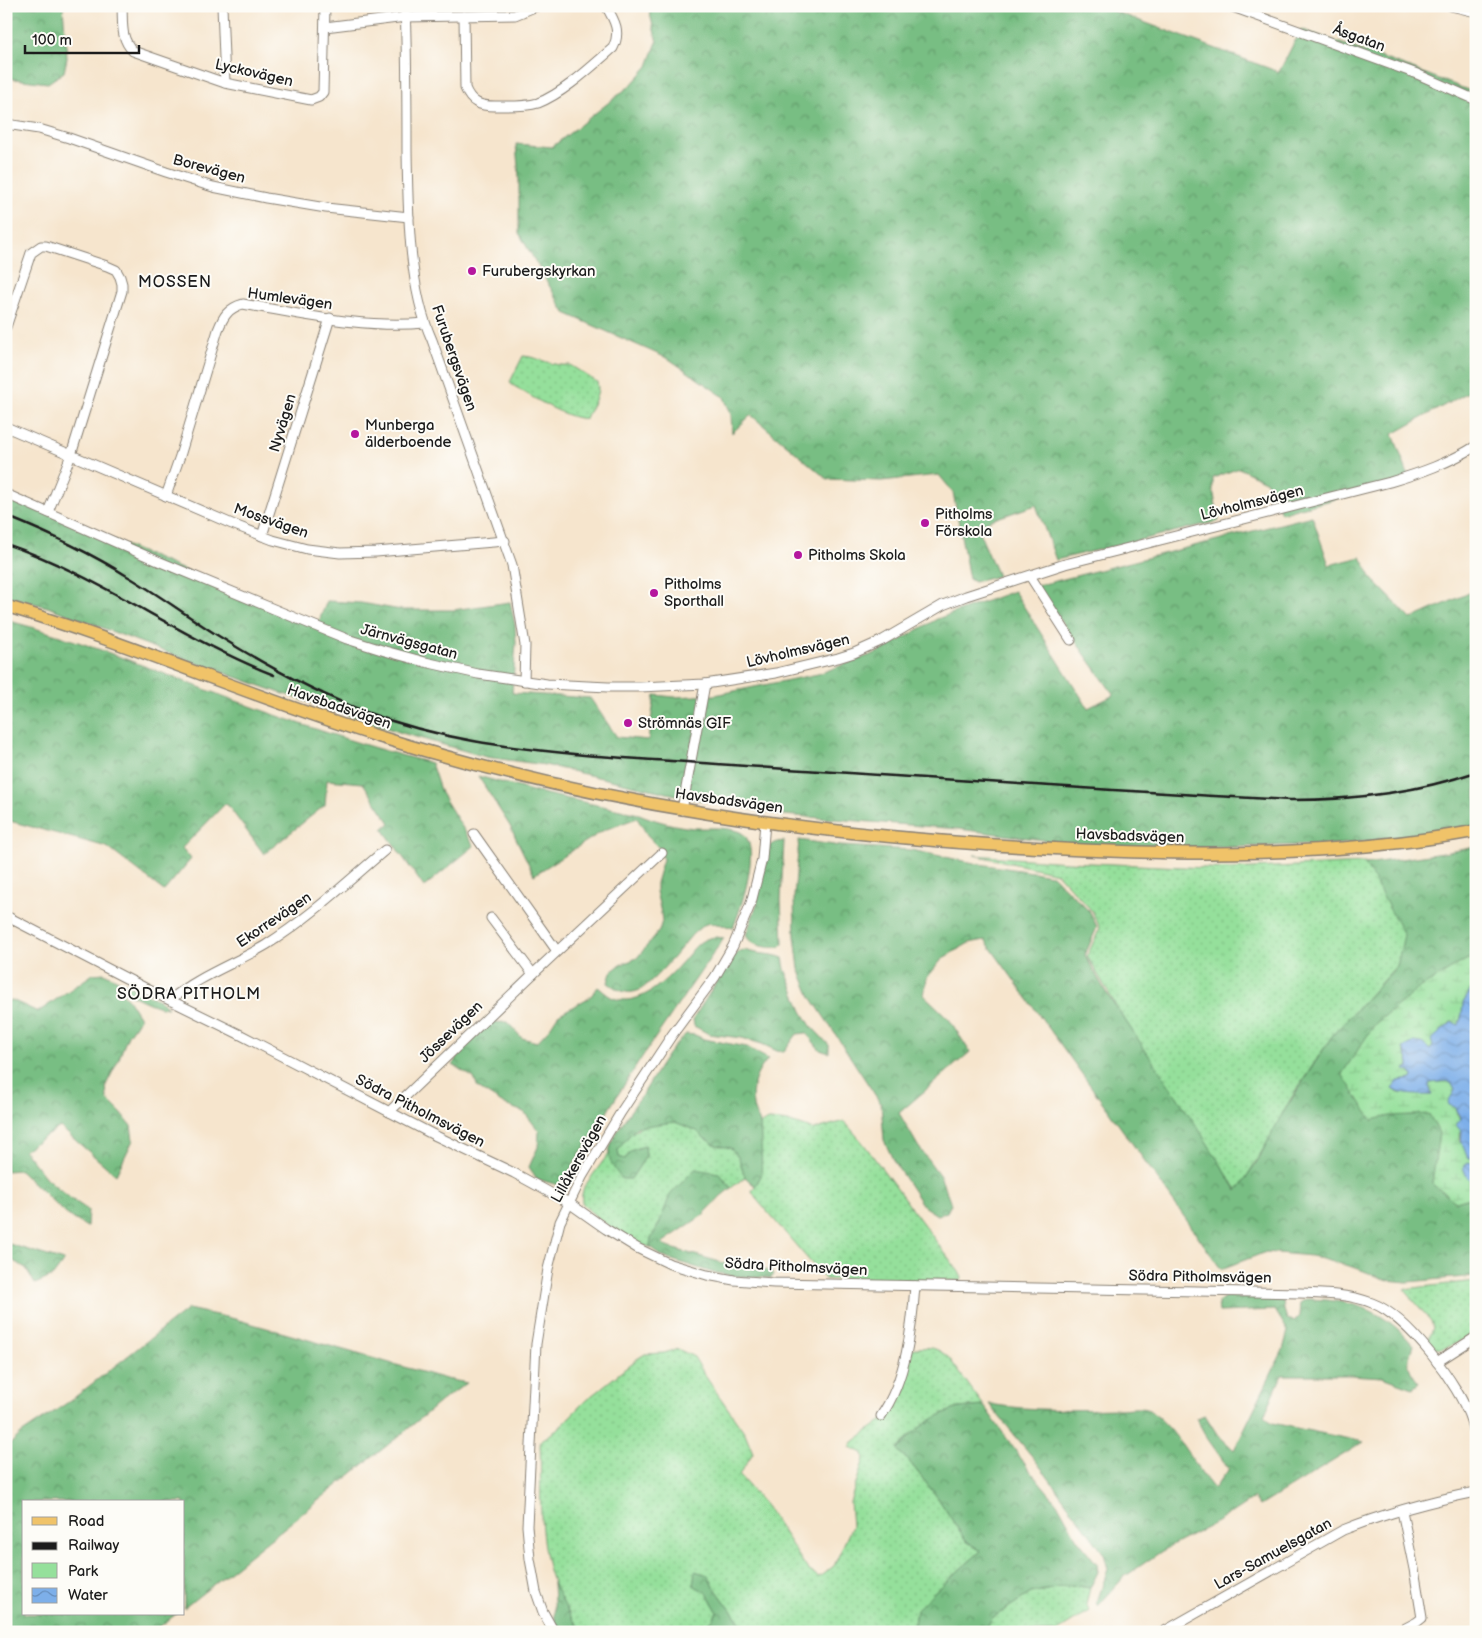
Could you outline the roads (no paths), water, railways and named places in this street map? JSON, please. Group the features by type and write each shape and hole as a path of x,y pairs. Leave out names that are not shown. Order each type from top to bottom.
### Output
{"main road":[{"name":"Havsbadsvägen","path":"6,606 78,629 377,736 553,784 682,810 854,833 1093,851 1173,853 1306,851 1354,848 1476,831"}],"street":[{"name":"Lyckovägen","path":"122,6 123,35 127,45 133,51 226,83 311,100 319,97 323,92 325,6"},
{"path":"222,6 226,83"},
{"name":"Furubergsvägen","path":"405,6 409,217 415,271 425,323 505,541 512,566 526,645 524,681"},
{"path":"325,27 406,17 515,15 536,6"},
{"path":"464,16 465,88 468,97 483,106 519,106 537,103 555,94 613,48 617,40 618,31 614,19 606,6"},
{"name":"Åsgatan","path":"1230,6 1416,74 1476,100"},
{"path":"1451,6 1476,12"},
{"name":"Borevägen","path":"6,125 39,129 213,187 326,208 409,217"},
{"path":"6,327 31,253 40,246 46,246 107,266 116,270 120,277 122,291 71,455 48,512"},
{"name":"Humlevägen","path":"166,496 222,318 235,306 243,304 330,318 396,325 425,323"},
{"name":"Nyvägen","path":"262,536 330,318"},
{"name":"Mossvägen","path":"6,427 262,536 307,549 340,553 376,552 505,541"},
{"name":"Lövholmsvägen","path":"705,684 797,668 854,653 883,640 954,600 1066,564 1428,471 1476,446"},
{"name":"Järnvägsgatan","path":"6,494 158,560 347,638 425,662 478,674 554,685 640,687 705,684"},
{"path":"1030,576 1071,640"},
{"path":"682,810 705,684"},
{"name":"Lillåkersvägen","path":"554,1632 543,1612 536,1592 527,1526 536,1344 548,1269 560,1222 582,1177 621,1112 672,1035 715,977 733,946 751,903 762,859 765,822"},
{"path":"474,834 557,951"},
{"name":"Ekorrevägen","path":"170,1000 181,990 231,965 267,944 324,903 385,850"},
{"name":"Jössevägen","path":"390,1112 662,852"},
{"name":"Södra Pitholmsvägen","path":"6,916 390,1112 514,1173 569,1203 637,1248 670,1264 707,1275 774,1283 1331,1294 1366,1301 1389,1313 1406,1327 1437,1362 1452,1383 1471,1420 1476,1443"},
{"path":"491,918 533,974"},
{"path":"881,1416 889,1404 903,1366 909,1342 915,1286"},
{"path":"1437,1362 1476,1336"},
{"name":"Lars-Samuelsgatan","path":"1162,1632 1343,1530 1438,1500 1476,1492"},
{"path":"1398,1632 1422,1618 1402,1511"}],"water":[{"path":"1476,982 1476,1159 1469,1158 1466,1152 1462,1143 1462,1132 1456,1125 1461,1119 1455,1107 1449,1105 1448,1102 1455,1090 1452,1084 1447,1081 1430,1083 1432,1095 1406,1094 1392,1089 1398,1081 1412,1079 1413,1076 1411,1072 1404,1070 1409,1067 1409,1062 1403,1048 1414,1042 1422,1043 1430,1050 1433,1046 1431,1040 1452,1022 1459,1025 1463,1003"},
{"path":"1476,1162 1476,1188 1470,1190 1471,1180 1466,1175 1463,1167 1468,1163"}],"railway":[{"path":"6,516 53,536 113,567 235,646 309,687 366,712 393,721 473,741 607,757 1290,800 1337,799 1384,794 1430,785 1476,772"},
{"path":"6,544 41,557 75,573 206,644 274,675"}],"place":[{"name":"Furubergskyrkan","path":"472,271"},
{"name":"Munberga älderboende","path":"355,434"},
{"name":"Pitholms Förskola","path":"925,523"},
{"name":"Pitholms Skola","path":"798,555"},
{"name":"Pitholms Sporthall","path":"654,593"},
{"name":"Strömnäs GIF","path":"628,723"}],"district":[{"name":"MOSSEN","path":"175,282"},
{"name":"SÖDRA PITHOLM","path":"189,994"}]}
